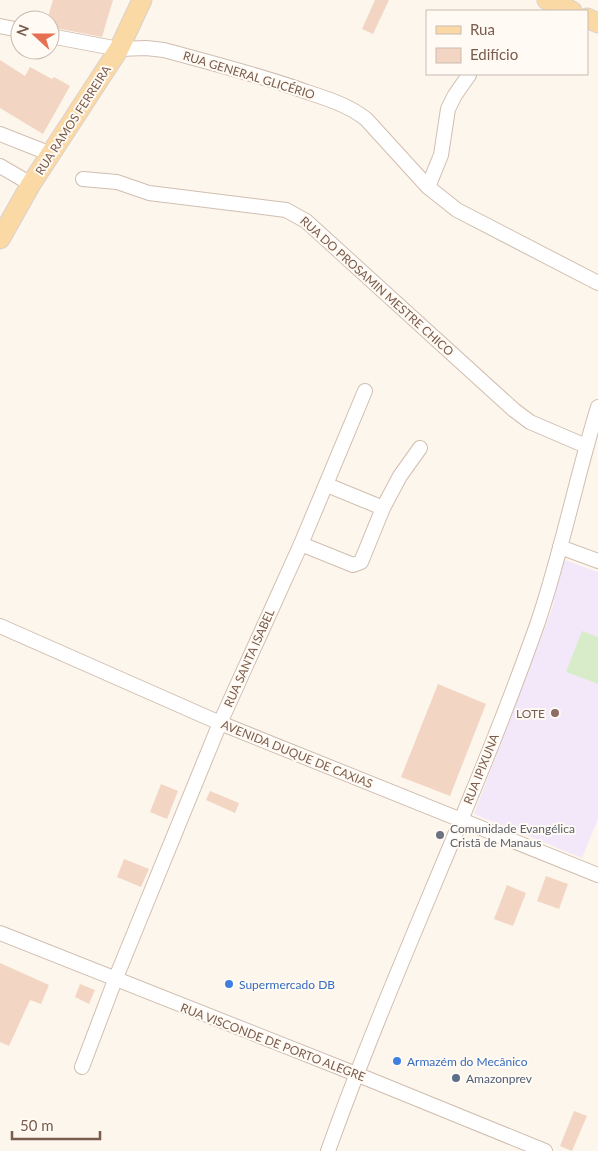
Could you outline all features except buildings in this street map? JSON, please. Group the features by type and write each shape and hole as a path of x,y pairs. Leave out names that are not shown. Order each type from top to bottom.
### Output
{"main road":[{"name":"RUA RAMOS FERREIRA","path":"0,239 31,184 119,49 142,0"},
{"path":"547,0 570,10"}],"street":[{"name":"RUA GENERAL GLICÉRIO","path":"60,38 119,49 146,48 164,50 272,80 344,105 366,119 428,187 457,210 598,283"},
{"path":"428,187 441,155 448,109 454,95 469,75"},
{"path":"0,134 51,154"},
{"path":"0,166 31,184"},
{"name":"RUA DO PROSAMIN MESTRE CHICO","path":"83,179 117,182 149,193 286,210 295,214 306,221 514,410 530,422 586,446"},
{"name":"RUA SANTA ISABEL","path":"82,1067 115,980 220,723 302,544 365,391"},
{"name":"RUA IPIXUNA","path":"328,1151 356,1074 461,820 536,628 598,407"},
{"path":"302,544 347,563 357,565 361,562 383,508 400,476 420,448"},
{"path":"326,485 383,508"},
{"path":"560,546 598,561"},
{"name":"AVENIDA DUQUE DE CAXIAS","path":"0,626 220,723 598,875"},
{"name":"RUA VISCONDE DE PORTO ALEGRE","path":"0,934 356,1074 545,1151"}],"shaded area":[{"name":"LOTE","path":"562,559 598,572 598,819 582,858 474,814 551,612 554,602 552,596"}],"green space":[{"path":"582,631 598,637 598,684 566,672"}],"place":[{"name":"LOTE","path":"555,713"},
{"name":"Comunidade Evangélica Cristã de Manaus","path":"440,835"},
{"name":"Supermercado DB","path":"229,984"},
{"name":"Armazém do Mecânico","path":"397,1061"},
{"name":"Amazonprev","path":"456,1078"}]}
